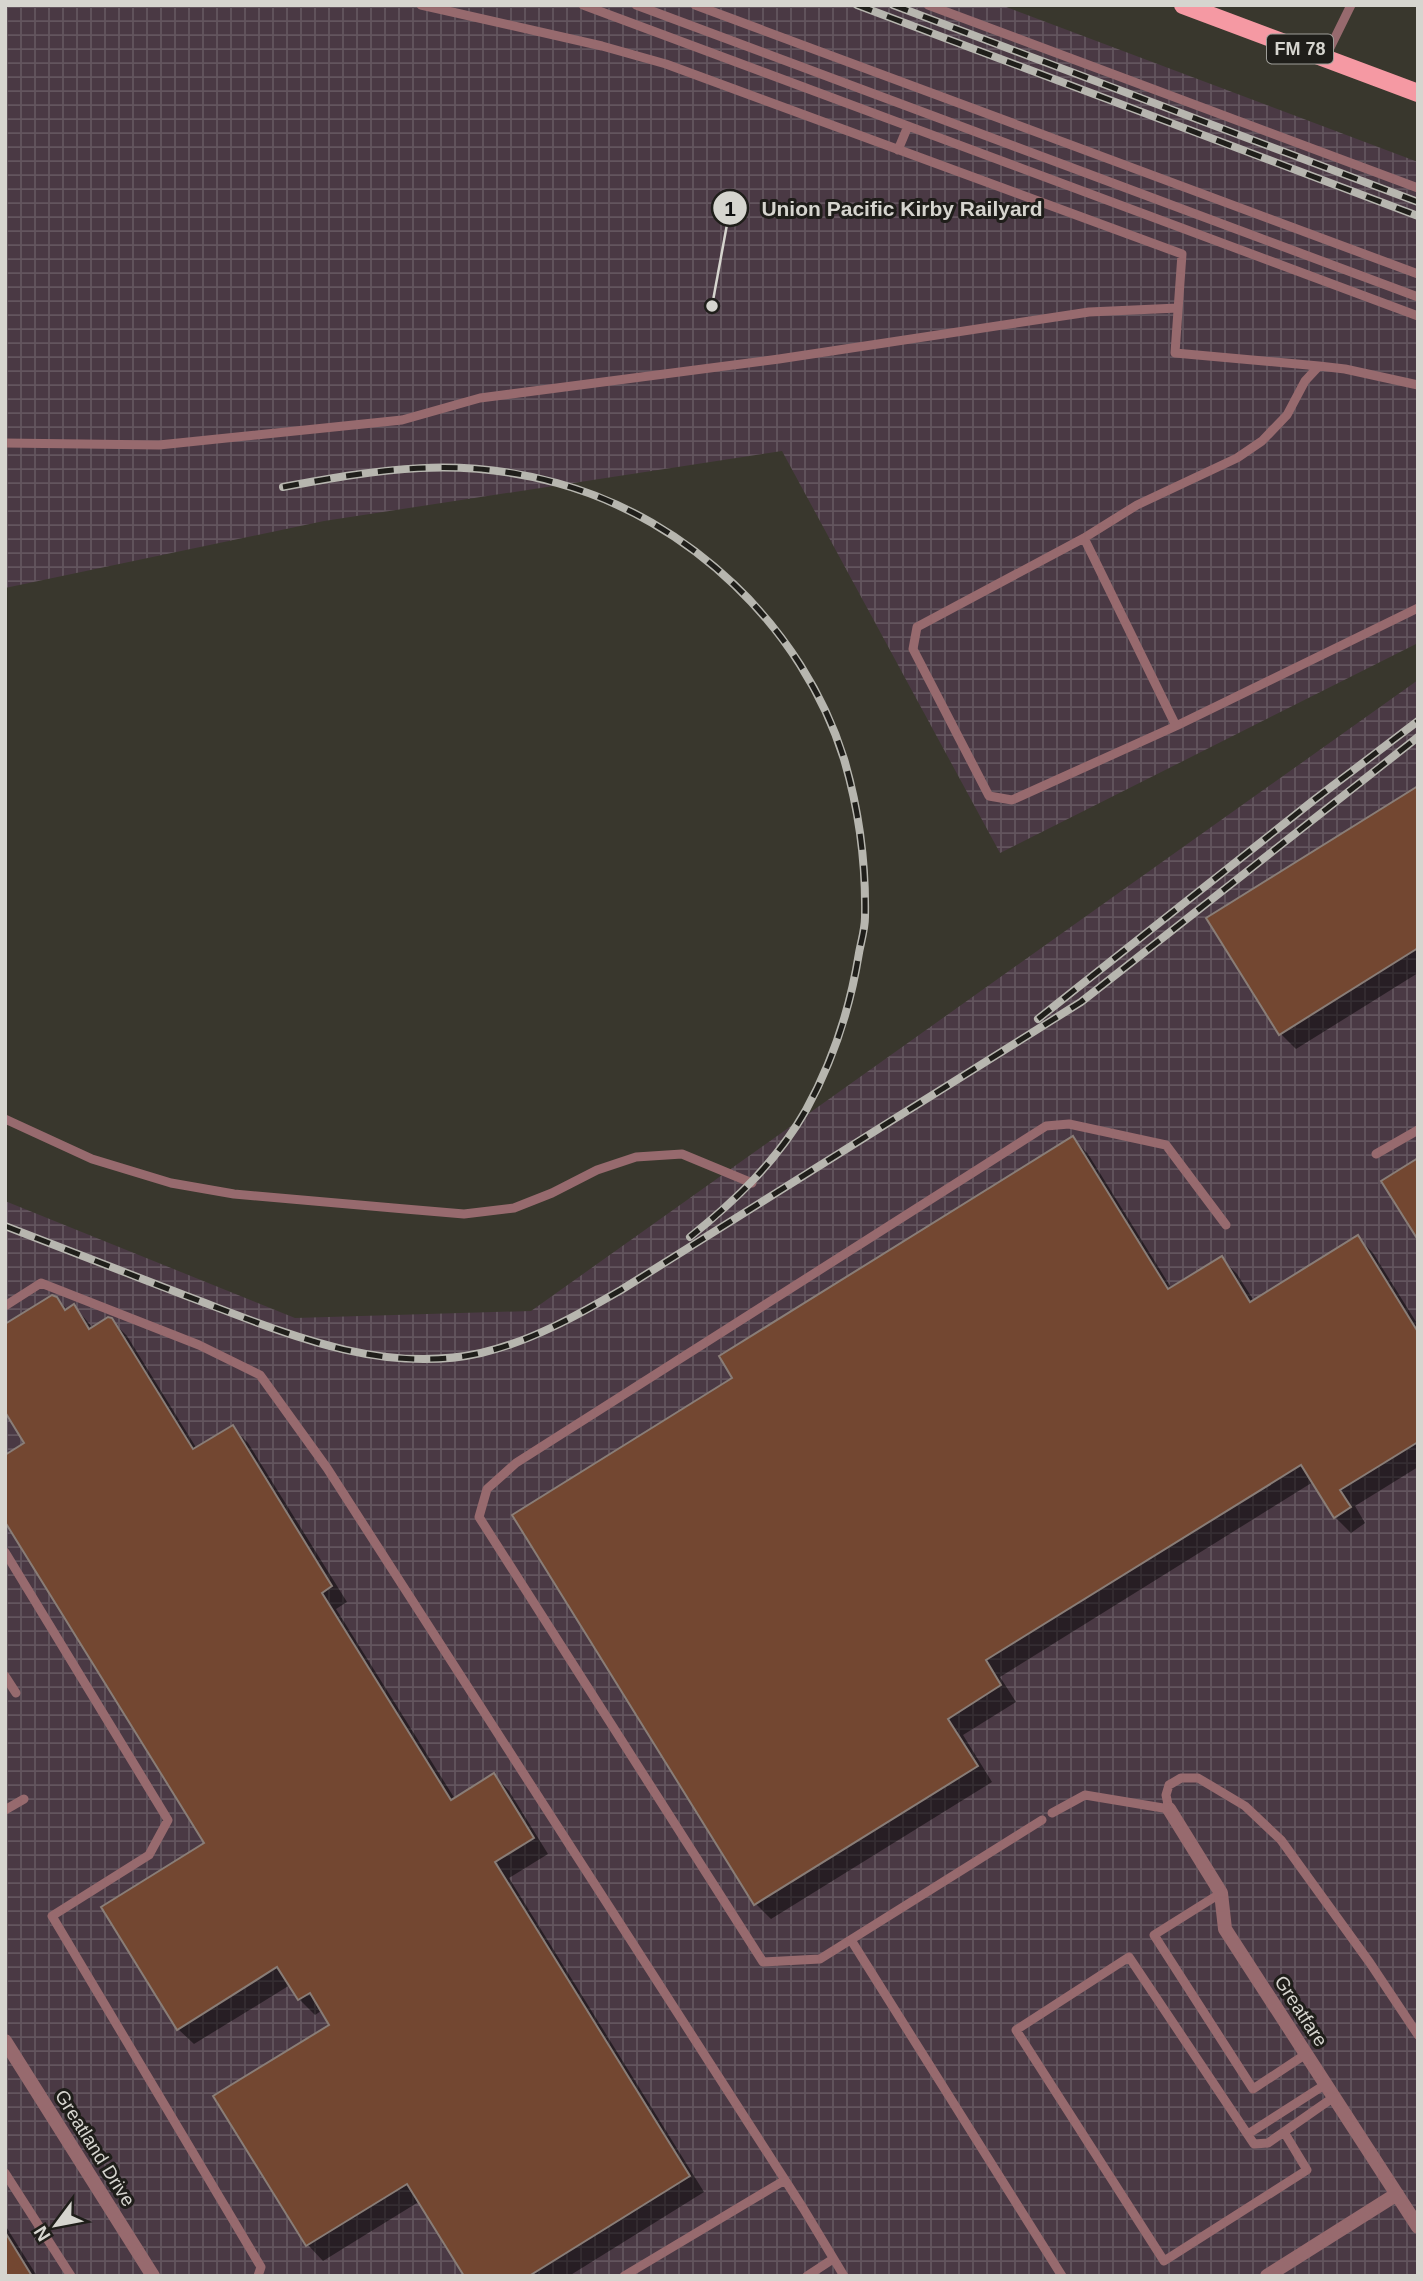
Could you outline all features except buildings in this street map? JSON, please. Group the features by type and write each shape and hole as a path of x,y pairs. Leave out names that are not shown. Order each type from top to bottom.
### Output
{"main road":[{"name":"FM 78","path":"1183,5 1208,10 1418,93"}],"street":[{"name":"Greatfare","path":"1169,1809 1221,1893 1225,1929 1418,2227"},
{"name":"Greatland Drive","path":"5,2042 153,2276"},
{"path":"1267,2276 1398,2194"}],"lane":[{"path":"421,5 603,46 666,64 1182,254 1175,353 1345,369 1418,385"},
{"path":"583,5 1418,316"},
{"path":"635,5 1418,297"},
{"path":"695,5 1418,274"},
{"path":"928,5 1418,188"},
{"path":"1325,58 1351,5"},
{"path":"898,150 908,126"},
{"path":"5,443 159,445 402,420 480,398 779,359 1089,312 1178,308"},
{"path":"1319,366 1305,381 1287,415 1262,441 1237,458 1137,505 1084,538 917,627 914,649 989,796 1012,800 1176,726 1418,608"},
{"path":"1084,538 1176,726"},
{"path":"5,1119 92,1159 171,1183 234,1194 405,1209 464,1214 514,1208 552,1193 597,1170 636,1157 682,1154 752,1183"},
{"path":"1042,1820 820,1959 763,1962 479,1517 487,1489 516,1463 1046,1126 1069,1124 1166,1145 1226,1225"},
{"path":"1376,1154 1418,1130"},
{"path":"5,1306 41,1283 199,1345 260,1375 327,1468 844,2276"},
{"path":"5,1552 168,1820 149,1855 52,1916 261,2267 258,2276"},
{"path":"5,1676 16,1693"},
{"path":"1052,1814 1085,1795 1169,1809 1166,1795 1169,1785 1181,1778 1198,1779 1245,1806 1281,1840 1418,2035"},
{"path":"5,1810 24,1799"},
{"path":"1221,1893 1154,1935 1253,2089 1306,2054"},
{"path":"850,1940 1062,2276"},
{"path":"1284,2132 1307,2170 1164,2260 1016,2030 1129,1956 1254,2144 1268,2143 1284,2132 1335,2097"},
{"path":"1248,2134 1326,2084"},
{"path":"5,2173 71,2276"},
{"path":"624,2276 785,2180"},
{"path":"807,2276 833,2259"}],"shaded area":[{"path":"5,5 1001,5 1418,162 1418,643 1000,853 782,451 324,521 5,588"},
{"path":"1418,680 1418,2276 5,2276 5,1201 295,1318 531,1311"}],"railway":[{"path":"857,5 1418,216"},
{"path":"893,5 1418,202"},
{"path":"283,487 387,471 453,468 522,475 557,483 606,500 652,523 695,551 735,585 770,623 800,665 825,711 849,778 863,857 865,922 851,994 824,1073 795,1129 754,1179 690,1237"},
{"path":"1038,1019 1418,721"},
{"path":"5,1226 256,1322 329,1346 404,1359 443,1359 481,1353 518,1342 621,1290 1081,1002 1418,737"}],"place":[{"name":"Union Pacific Kirby Railyard","path":"712,306"}]}
